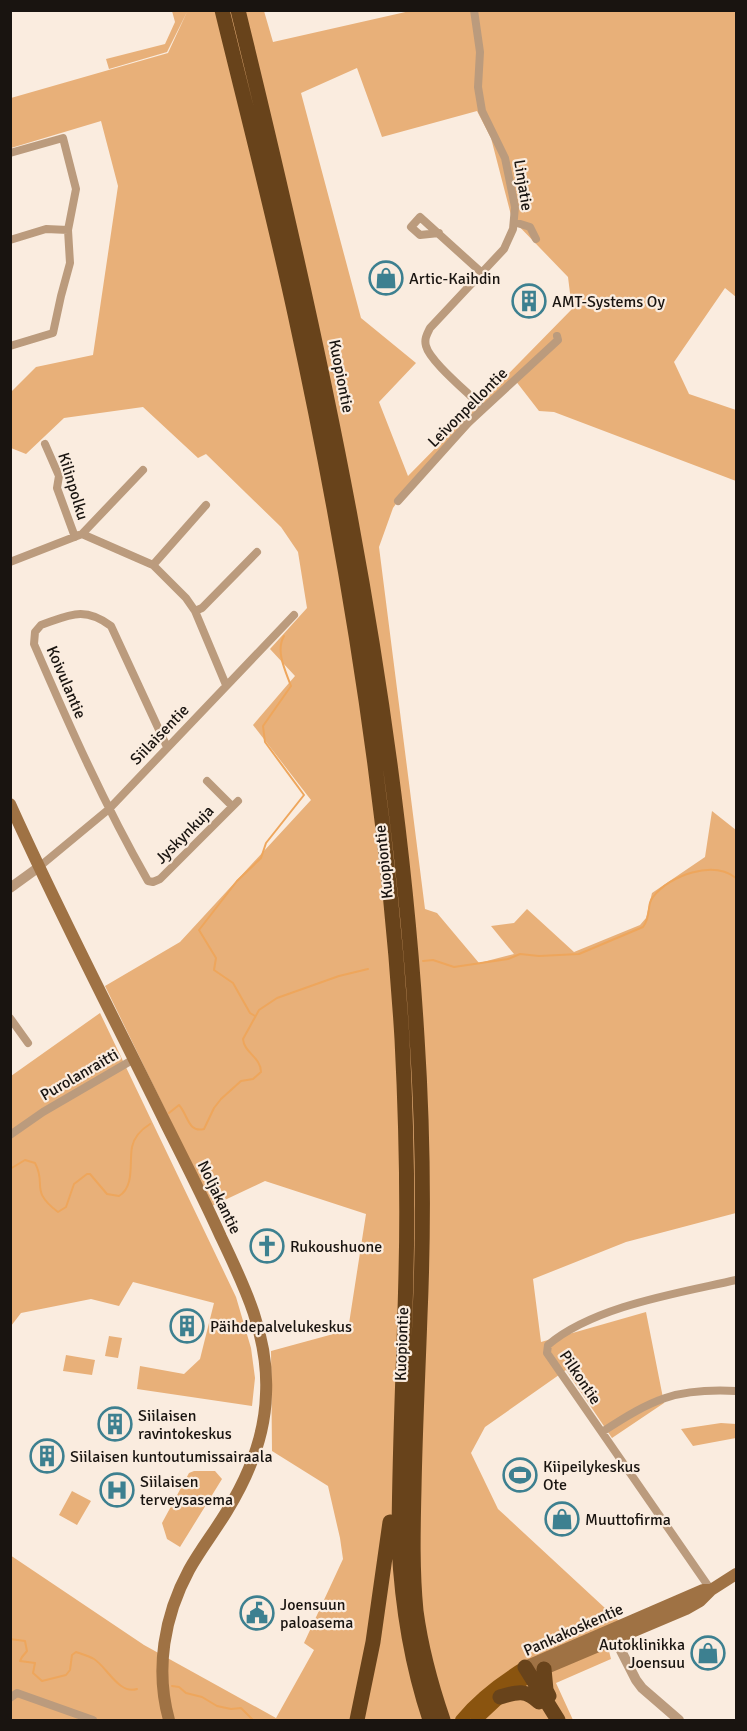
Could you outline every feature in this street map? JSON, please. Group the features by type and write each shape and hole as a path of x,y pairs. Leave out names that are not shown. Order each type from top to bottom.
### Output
{"highway":[{"name":"Kuopiontie","path":"222,10 294,310 324,454 350,599 377,784 402,1040 406,1145 406,1274 399,1546 404,1616 410,1651 430,1720"},
{"name":"Kuopiontie","path":"238,10 309,306 325,384 359,562 391,770 408,918 418,1038 421,1142 422,1240 414,1457 413,1564 422,1648 443,1720"},
{"path":"357,1720 380,1600 392,1497 399,1485"},
{"path":"529,1672 539,1702"},
{"path":"529,1672 555,1718"},
{"path":"500,1697 523,1692 531,1694 555,1718"},
{"path":"434,1695 445,1705 451,1720"}],"main road":[{"name":"Noljakantie","path":"10,804 247,1292 258,1324 266,1373 262,1426 256,1452 237,1493 186,1576 168,1623 162,1663 169,1720"},
{"name":"Pankakoskentie","path":"467,1718 486,1695 529,1672 612,1635 703,1590 711,1590 736,1574"},
{"name":"Pankakoskentie","path":"467,1718 500,1697 529,1672 612,1635"}],"street":[{"name":"Linjatie","path":"474,10 480,51 478,87 482,111 505,158 515,207 514,222 511,237 504,249 430,328 426,337 426,345 431,357 483,408"},
{"path":"10,153 63,138 76,189 68,230 70,263 53,333 10,346"},
{"path":"514,222 530,227 536,239"},
{"path":"10,240 45,229 68,230"},
{"path":"439,233 482,273"},
{"name":"Leivonpellontie","path":"398,501 483,408 558,340 557,336"},
{"name":"Kilinpolku","path":"45,444 59,476 57,488 78,535"},
{"path":"11,561 78,535 143,470"},
{"path":"153,565 206,505"},
{"path":"78,535 153,565 186,598 195,611 226,685"},
{"path":"195,611 202,608 257,552"},
{"name":"Koivulantie","path":"109,809 34,644 36,629 41,625 81,612 111,626 167,747"},
{"name":"Siilaisentie","path":"39,867 109,809 294,615"},
{"name":"Jyskynkuja","path":"109,809 147,881 153,882 160,879 235,804 207,781"},
{"path":"10,888 39,867"},
{"path":"10,1018 28,1043"},
{"name":"Purolanraitti","path":"10,1135 43,1112 134,1059"},
{"name":"Pilkontie","path":"711,1590 547,1353 548,1345 557,1337 625,1307 736,1280"},
{"path":"602,1432 640,1408 660,1399 683,1392 709,1389 736,1391"},
{"path":"612,1635 628,1668 642,1688 679,1720"},
{"path":"10,1698 17,1693 93,1720"}],"shaded area":[{"path":"172,11 264,11 273,42 410,11 736,11 736,297 725,288 674,362 689,394 736,410 736,481 554,412 539,411 515,380 398,501 393,508 379,547 425,909 437,913 479,963 514,954 491,926 514,923 527,909 574,952 640,925 646,918 652,893 705,857 712,811 736,830 736,1213 626,1242 533,1279 541,1342 646,1312 664,1403 612,1438 566,1370 485,1427 471,1453 498,1509 619,1621 603,1628 611,1659 556,1683 573,1720 11,1720 10,1555 144,1645 276,1718 314,1650 304,1643 343,1559 328,1486 272,1451 271,1351 348,1330 366,1214 265,1181 212,1206 105,986 180,942 311,800 253,725 295,676 270,649 307,608 298,552 281,527 206,454 198,458 143,407 64,418 26,454 11,448 11,392 36,367 93,355 118,186 101,121 11,148 11,98 168,53 187,12 167,52 109,69 106,59 165,44 175,22","holes":["357,68 382,137 477,111 491,138 512,219 568,277 572,309 408,476 379,402 416,363 361,318 301,93"]},
{"path":"100,1013 236,1297 251,1348 255,1378 252,1406 137,1389 140,1366 184,1374 200,1359 214,1303 133,1282 119,1306 91,1299 21,1313 11,1326 11,1076"},
{"path":"109,1336 122,1338 118,1358 105,1356"},
{"path":"66,1355 95,1360 92,1375 63,1371"},
{"path":"721,1423 736,1424 736,1438 693,1446 681,1429"},
{"path":"215,1471 222,1479 180,1547 167,1539 162,1523 189,1473"},
{"path":"72,1491 91,1501 77,1525 59,1515"}],"waterway":[{"path":"255,1016 250,1013 233,983 214,970 216,958 199,930 237,881 261,858 266,843 304,795 265,742 263,726 291,686 281,655 284,636"},
{"path":"423,961 433,960 454,967 508,959 520,954 539,956 579,954 643,927 653,897 670,882 692,872 704,870 716,870 736,878"},
{"path":"169,1113 179,1105 191,1126 199,1130 204,1129 221,1099 241,1081 253,1079 261,1072 258,1062 246,1048 243,1039 259,1010 277,998 339,976 368,969"},
{"path":"10,1169 25,1160 35,1163 40,1177 41,1193 58,1212 66,1207 74,1184 87,1174 90,1174 107,1194 119,1196 124,1192 129,1180 133,1143 144,1128 150,1124"},
{"path":"10,1639 25,1641 27,1651 20,1661 35,1663 33,1673 42,1681 66,1675 70,1670 72,1655 76,1652 94,1659 125,1688 137,1689"},
{"path":"172,1686 202,1697 217,1706 231,1709 241,1708 253,1720"}],"place":[{"name":"Artic-Kaihdin","path":"386,278"},
{"name":"AMT-Systems Oy","path":"529,301"},
{"name":"Rukoushuone","path":"267,1246"},
{"name":"Päihdepalvelukeskus","path":"187,1326"},
{"name":"Siilaisen ravintokeskus","path":"115,1424"},
{"name":"Siilaisen kuntoutumissairaala","path":"47,1456"},
{"name":"Kiipeilykeskus Ote","path":"520,1475"},
{"name":"Siilaisen terveysasema","path":"117,1490"},
{"name":"Muuttofirma","path":"562,1519"},
{"name":"Joensuun paloasema","path":"257,1613"},
{"name":"Autoklinikka Joensuu","path":"708,1653"}]}
